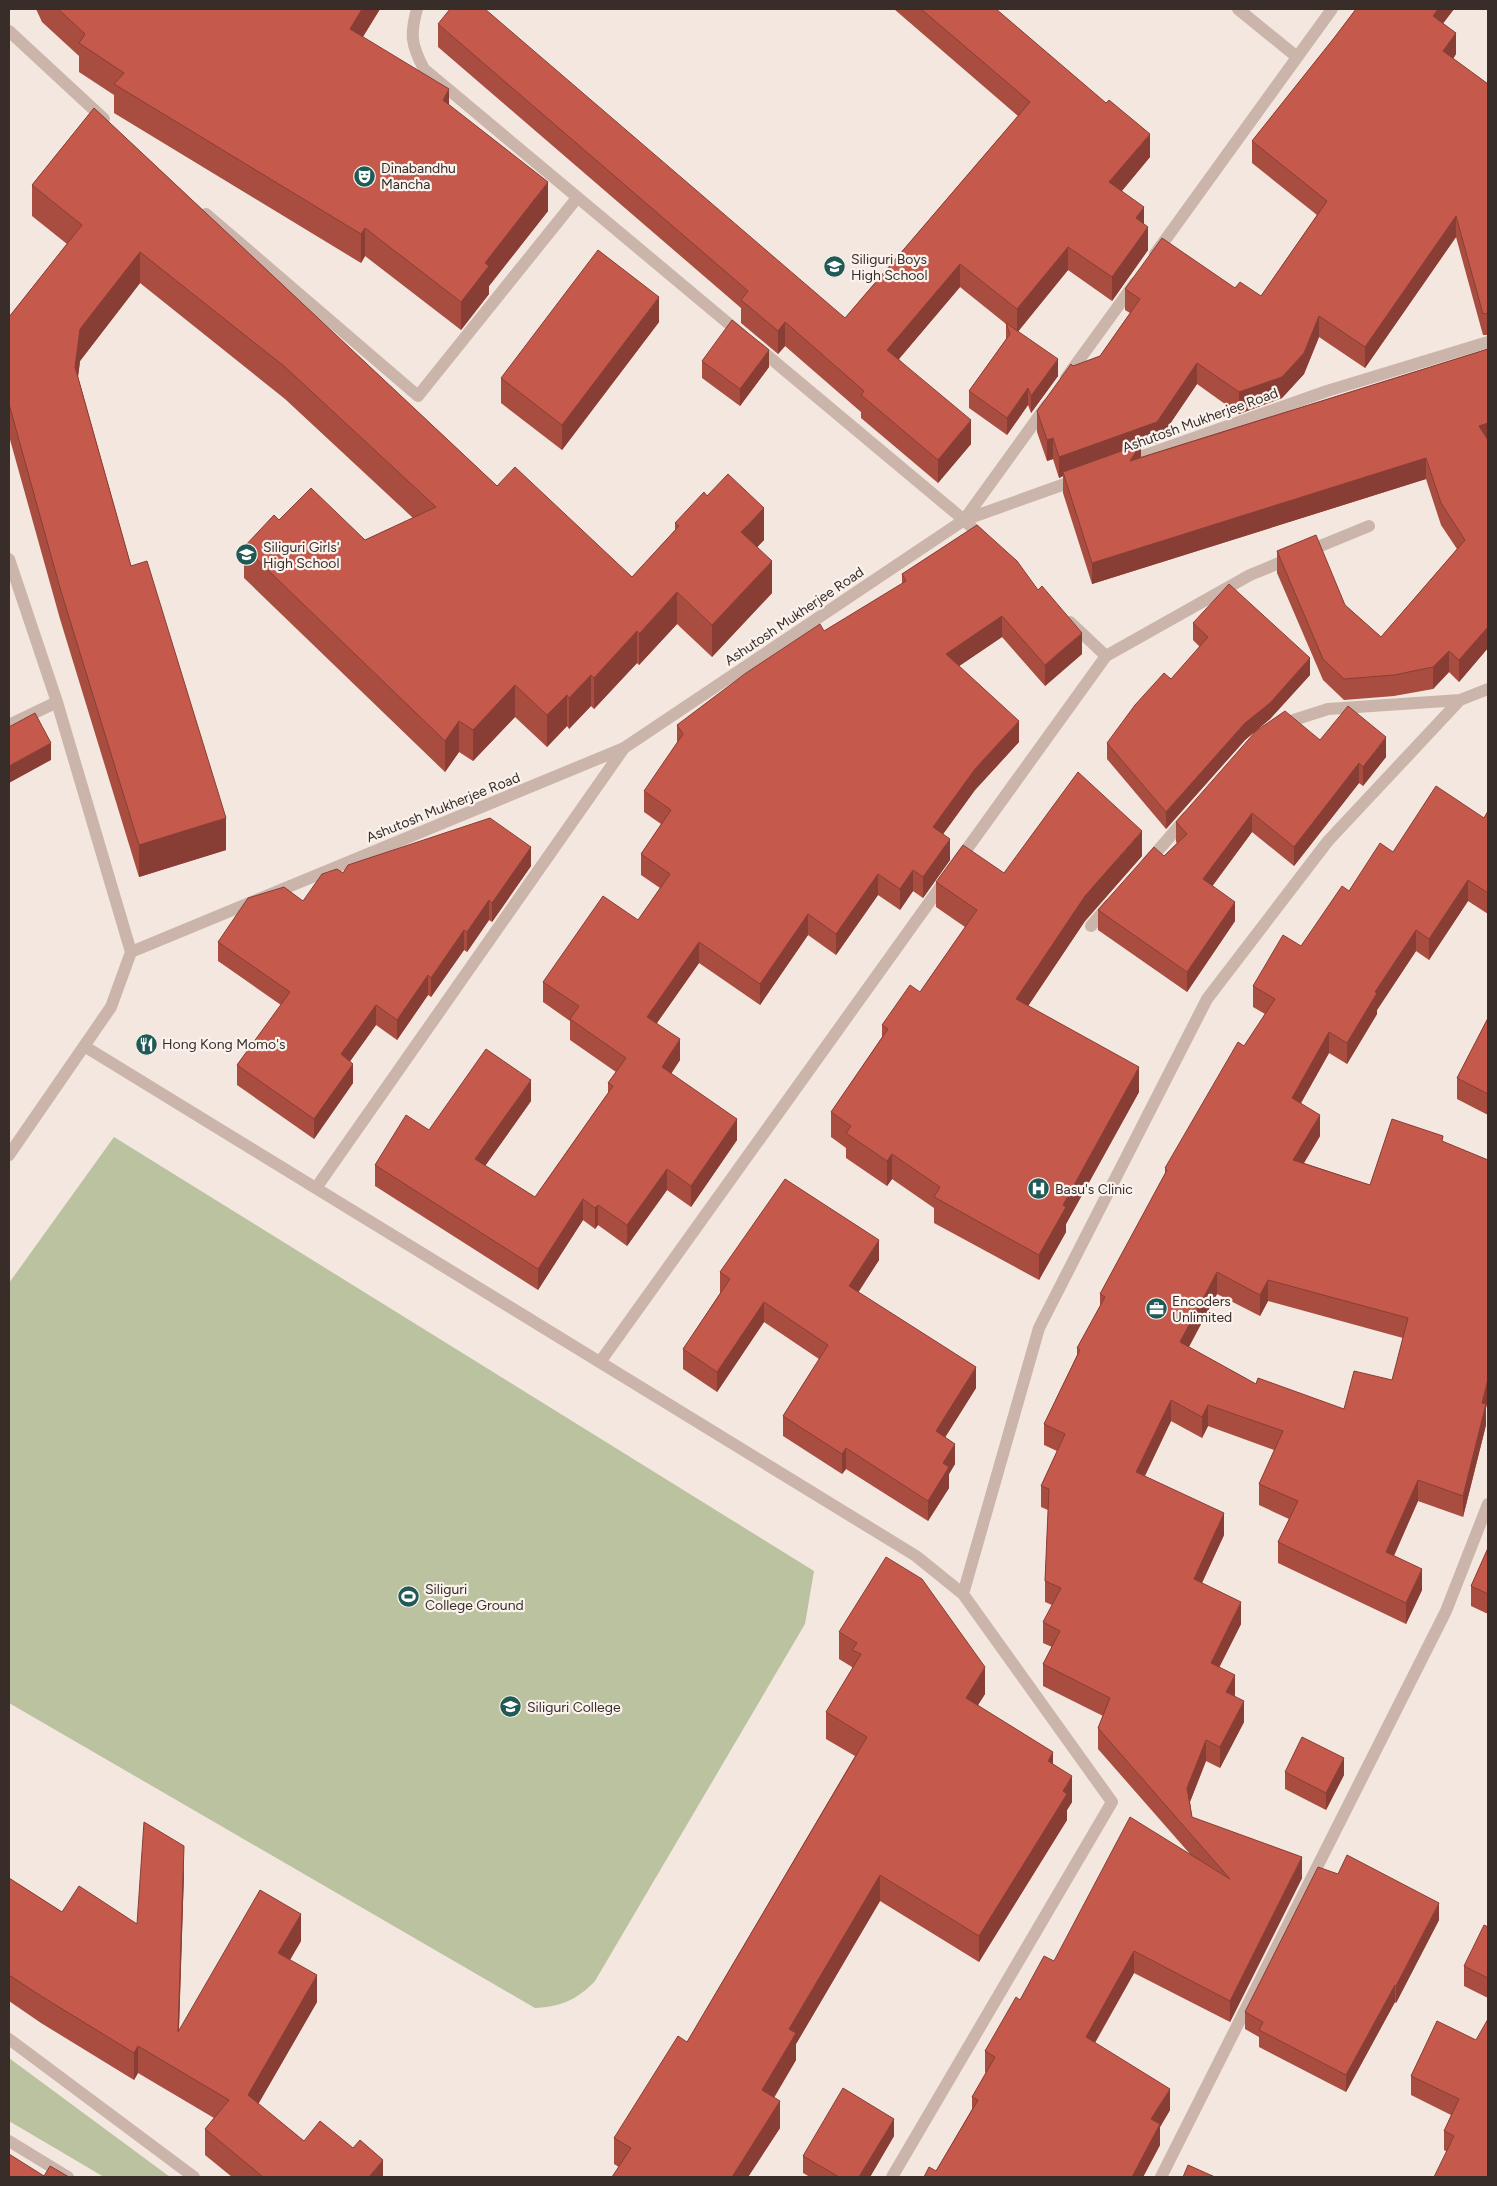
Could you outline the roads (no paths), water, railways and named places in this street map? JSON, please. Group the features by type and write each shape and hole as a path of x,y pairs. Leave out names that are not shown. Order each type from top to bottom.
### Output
{"street":[{"path":"417,9 411,31 414,52 424,69 964,520 992,547"},
{"path":"1238,9 1297,57"},
{"path":"964,520 1332,9"},
{"path":"9,31 116,131"},
{"path":"194,204 418,396 577,198"},
{"name":"Ashutosh Mukherjee Road","path":"1113,467 1327,391 1488,342"},
{"name":"Ashutosh Mukherjee Road","path":"131,952 624,748 964,520 1094,473"},
{"path":"600,1362 1106,656 1250,575 1368,526"},
{"path":"9,559 57,702 131,952 111,1006 9,1155"},
{"path":"1063,615 1106,656"},
{"path":"1265,734 1280,724 1328,708 1460,700 1488,689"},
{"path":"963,1594 1039,1328 1207,999 1328,840 1460,700"},
{"path":"9,725 57,702"},
{"path":"316,1188 624,748"},
{"path":"1142,868 1193,810"},
{"path":"1091,926 1116,897"},
{"path":"84,1046 916,1556 963,1594 1112,1802 892,2177"},
{"path":"1161,2177 1446,1611 1488,1504"},
{"path":"9,2039 194,2177"},
{"path":"9,2141 68,2177"}],"place":[{"name":"Dinabandhu Mancha","path":"365,176"},
{"name":"Siliguri Boys High School","path":"835,267"},
{"name":"Siliguri Girls' High School","path":"247,555"},
{"name":"Hong Kong Momo's","path":"146,1044"},
{"name":"Basu's Clinic","path":"1039,1189"},
{"name":"Encoders Unlimited","path":"1156,1309"},
{"name":"Siliguri College Ground","path":"409,1597"},
{"name":"Siliguri College","path":"511,1707"}]}
